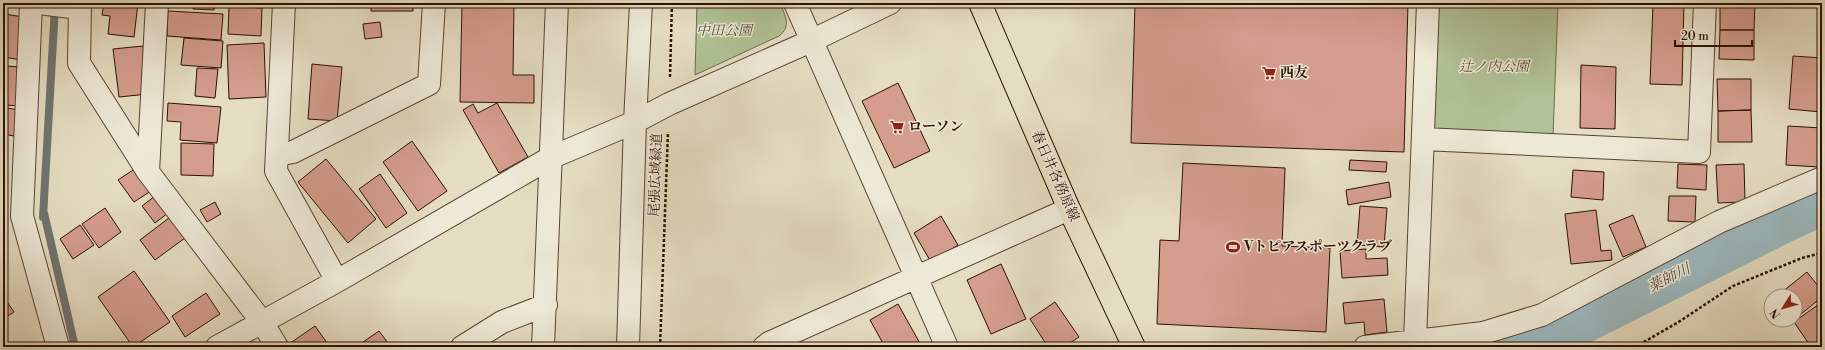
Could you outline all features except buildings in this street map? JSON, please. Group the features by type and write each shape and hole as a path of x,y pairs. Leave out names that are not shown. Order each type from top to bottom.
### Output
{"main road":[{"name":"春日井各務原線","path":"980,3 1069,209 1134,347"}],"street":[{"path":"31,3 22,216 58,347"},
{"path":"39,3 79,6 79,63 148,172 262,322 277,347"},
{"path":"148,172 157,3"},
{"path":"284,3 276,171 337,281"},
{"path":"277,156 293,152 429,84 434,3"},
{"path":"543,347 546,304 550,158 557,3"},
{"path":"628,347 635,122 641,3"},
{"path":"794,3 947,347"},
{"path":"217,347 337,281 550,158 635,122 669,104 810,41 890,3"},
{"path":"1415,341 1428,3"},
{"path":"1423,139 1700,152 1705,3"},
{"path":"1365,347 1483,333 1542,315 1719,222 1822,178"},
{"path":"764,347 769,343 1069,209"},
{"path":"462,347 502,322 546,304"}],"path":[{"name":"尾張広域緑道","path":"660,347 672,3"},
{"path":"1636,347 1677,324 1733,286 1802,258 1822,253"}],"green space":[{"name":"中田公園","path":"697,3 780,3 786,25 783,32 779,36 695,75"},
{"name":"辻ノ内公園","path":"1435,3 1558,3 1553,136 1430,131"}],"waterway":[{"path":"55,6 43,217 44,213 75,347"},
{"name":"薬師川","path":"1513,347 1570,327 1822,202"}],"place":[{"name":"西友","path":"1269,73"},
{"name":"ローソン","path":"897,127"},
{"name":"Vトピアスポーツクラブ","path":"1233,247"}]}
